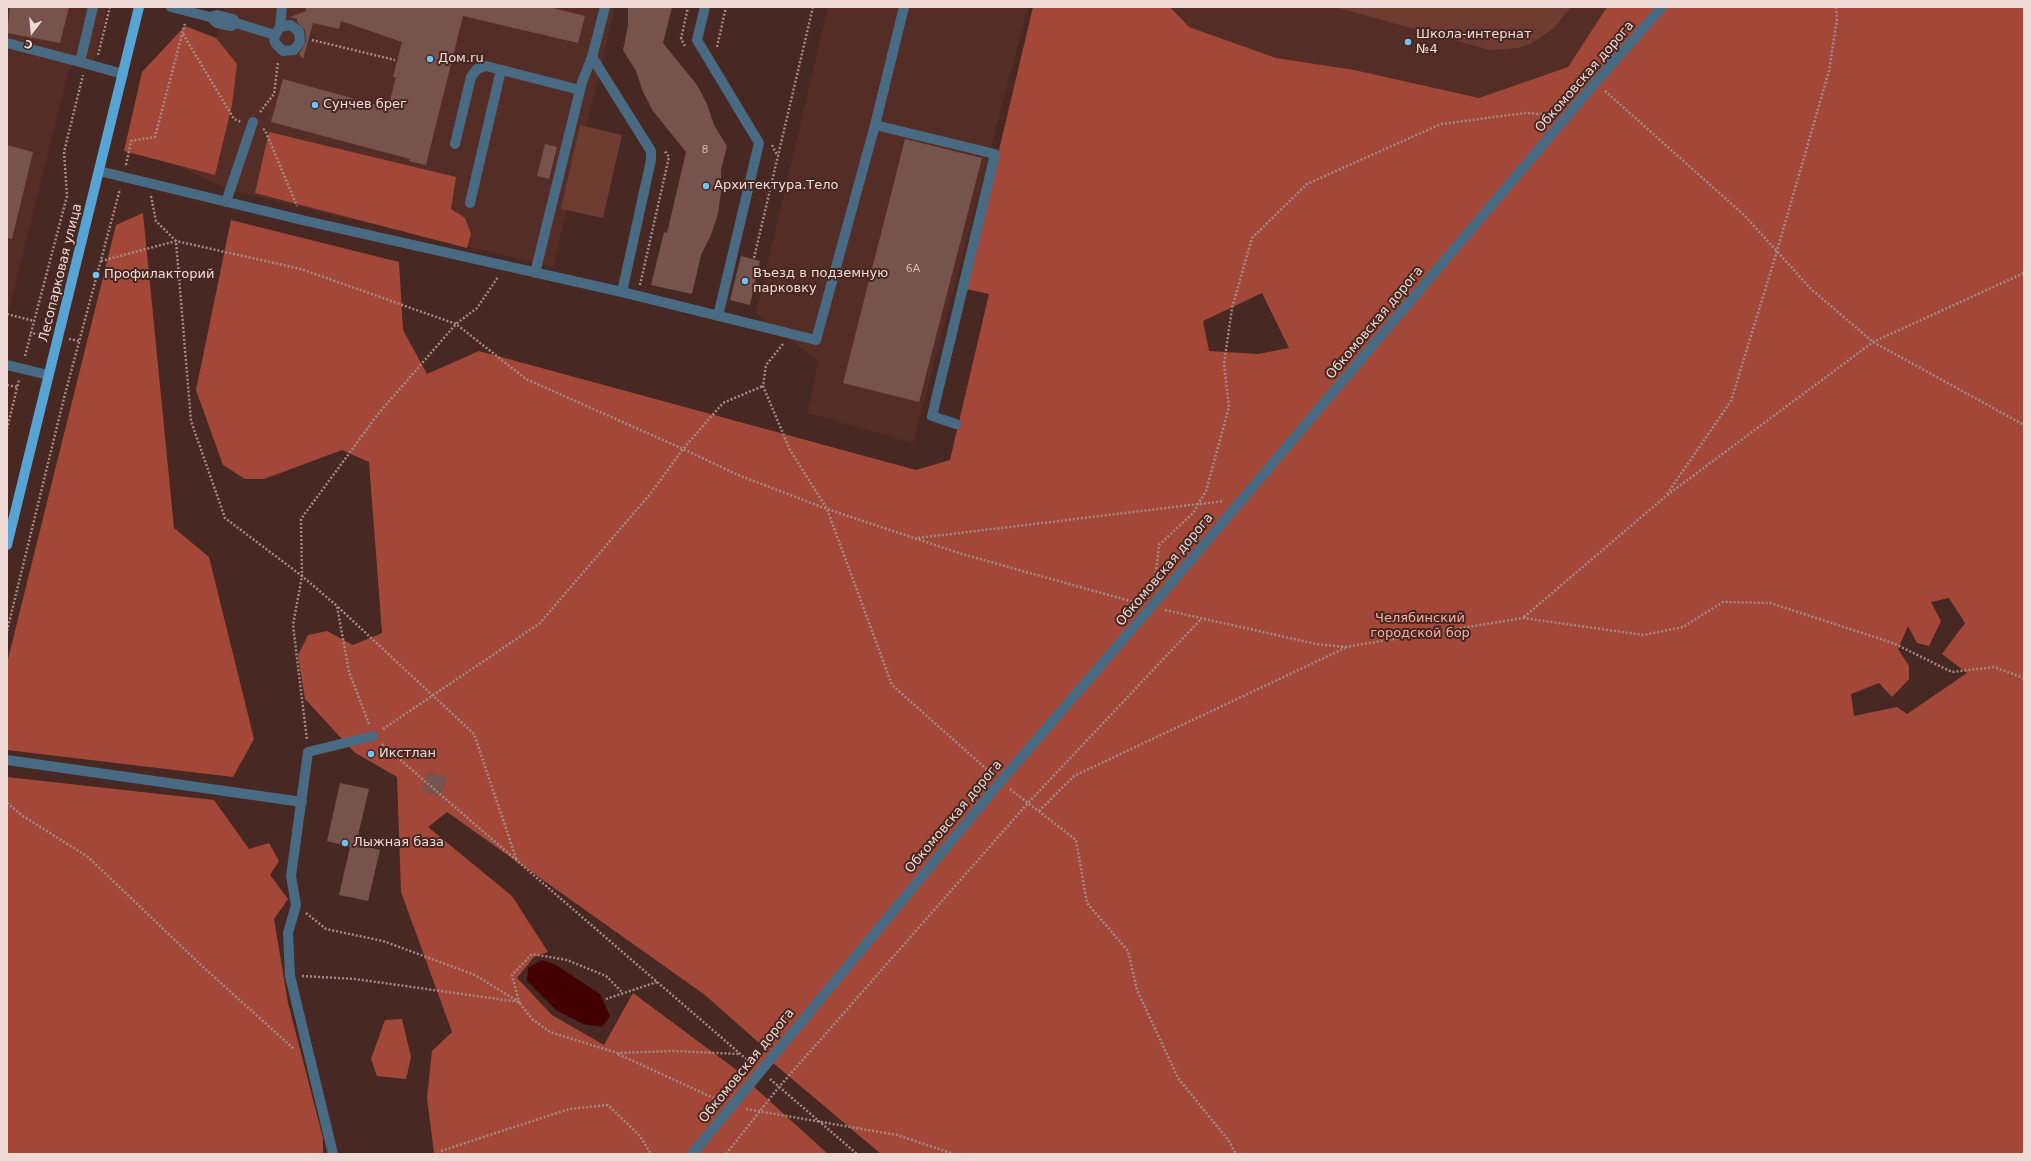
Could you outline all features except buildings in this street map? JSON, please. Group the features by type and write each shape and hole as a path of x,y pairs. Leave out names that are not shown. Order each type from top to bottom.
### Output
{"main road":[{"name":"Лесопарковая улица","path":"7,545 139,7"}],"street":[{"path":"80,62 93,7"},
{"path":"171,7 210,17 217,23 231,26 236,23 277,31 290,25 296,27 299,31 300,42 294,50 283,51 276,44 277,31 282,7"},
{"path":"535,273 580,90 592,57 605,7"},
{"path":"705,7 697,40 758,143 718,316"},
{"path":"99,170 226,202 622,292 816,340 875,125 904,7"},
{"name":"Обкомовская дорога","path":"692,1154 730,1106 1001,781 1243,499 1595,83 1662,7"},
{"path":"7,43 123,74"},
{"path":"592,57 651,152 651,160 622,292"},
{"path":"455,144 471,77 477,69 486,66 580,90"},
{"path":"470,203 501,70"},
{"path":"226,202 253,122"},
{"path":"875,125 995,154 932,416 956,424"},
{"path":"7,365 48,375"},
{"path":"333,1154 290,976 288,933 296,905 291,876 308,752 373,736"},
{"path":"7,760 302,802"}],"path":[{"path":"79,340 31,333 67,196 64,152 76,102 83,74 93,71 95,66 110,7"},
{"path":"688,7 680,39 688,52"},
{"path":"754,258 813,7"},
{"path":"1666,496 1731,401 1777,251 1829,71 1837,19 1836,7"},
{"path":"7,630 79,340 124,176 131,141 155,137 188,12"},
{"path":"300,42 308,39 396,60"},
{"path":"253,122 274,94 277,65 283,51"},
{"path":"1595,83 1744,215 1811,288 1873,342 2024,425"},
{"path":"1154,584 1159,545 1193,513 1206,491 1229,407 1224,364 1232,308 1252,238 1307,184 1441,124 1526,113 1567,117"},
{"path":"148,182 156,220 176,241 191,421 225,518 302,576 338,606 474,734 517,862"},
{"path":"101,261 176,241 300,269 456,324 526,380 684,449 738,475 827,509 962,554 1151,607 1316,644 1346,647 1523,618 1644,635 1683,627 1723,602 1770,603 1892,643 1952,672 1994,667 2024,678"},
{"path":"308,752 293,625 302,576 301,519 378,414 456,324 478,308 504,266"},
{"path":"1523,618 1666,496 1873,342 2024,273"},
{"path":"7,314 34,321"},
{"path":"790,334 766,365 763,386 790,450 827,509 892,685 1001,781 1076,840 1087,903 1128,951 1138,990 1178,1078 1229,1141 1236,1154"},
{"path":"7,385 17,387"},
{"path":"373,736 540,623 651,493 684,449 723,403 763,386"},
{"path":"915,538 1004,529 1199,502 1243,499"},
{"path":"338,606 349,672 373,736 739,1054 760,1070 857,1154"},
{"path":"726,1154 779,1087 1028,802 1201,618"},
{"path":"1039,811 1074,776 1346,647"},
{"path":"7,803 23,816 88,857 197,960 311,1064"},
{"path":"296,905 326,929 383,941 475,975 519,1002 532,1019 550,1032 616,1053 730,1106 897,1135 954,1154"},
{"path":"519,1002 512,975 532,954 567,960 606,976 623,992"},
{"path":"290,976 355,979 519,1002"},
{"path":"606,999 623,992 657,982"},
{"path":"616,1053 673,1051 739,1054"},
{"path":"441,1151 569,1109 608,1105 640,1136 651,1154"}],"shaded area":[{"path":"7,7 107,7 92,70 70,66 9,310 7,309"},
{"path":"224,7 615,7 553,267 229,190 182,168"},
{"path":"828,7 1028,7 913,443 808,413 818,361 756,313"},
{"name":"Школа-интернат №4","path":"1170,7 1607,7 1568,67 1479,98 1276,58 1189,27"},
{"path":"1335,7 1571,7 1554,28 1532,43 1518,48 1490,50"},
{"path":"580,125 622,135 603,218 561,209"},
{"path":"542,960 556,965 600,994 610,1016 602,1027 583,1024 556,1010 527,981 528,968"}],"green space":[{"name":"Челябинский городской бор","path":"1033,7 1170,7 1189,27 1276,58 1354,70 1479,98 1568,67 1607,7 2024,7 2024,1154 881,1154 772,1062 753,1086 828,1154 434,1153 427,1098 432,1051 452,1032 401,892 397,777 354,752 305,699 298,655 308,635 327,631 353,645 382,633 369,462 342,450 264,479 245,479 223,465 196,390 231,220 399,262 403,330 427,374 479,351 916,470 950,460 989,294 966,289","holes":["1262,293 1289,348 1258,354 1209,351 1203,321","1949,598 1965,623 1942,654 1967,673 1907,714 1897,707 1854,716 1851,694 1879,683 1892,697 1909,679 1909,666 1898,649 1908,626 1917,643 1929,646 1941,621 1931,602","447,812 705,995 766,1049 746,1077 633,993 604,1045 552,1015 517,978 534,957 548,952 512,896 428,827"]},
{"path":"185,26 216,38 237,64 232,105 215,175 124,151 142,72"},
{"path":"269,132 456,177 451,209 465,218 471,234 467,248 255,193"},
{"path":"143,213 174,528 209,557 254,739 233,777 7,750 7,663 116,225"},
{"path":"7,777 214,800 249,849 269,843 279,861 270,875 288,899 274,919 288,1003 323,1138 323,1154 7,1154"},
{"path":"402,1019 411,1057 406,1079 377,1076 371,1059 385,1020"}],"place":[{"name":"Школа-интернат №4","path":"1408,42"},
{"name":"Дом.ru","path":"430,59"},
{"name":"Сунчев брег","path":"315,105"},
{"name":"Архитектура.Тело","path":"706,186"},
{"name":"Профилакторий","path":"96,275"},
{"name":"Въезд в подземную парковку","path":"745,281"},
{"name":"Икстлан","path":"371,754"},
{"name":"Лыжная база","path":"345,843"}]}
